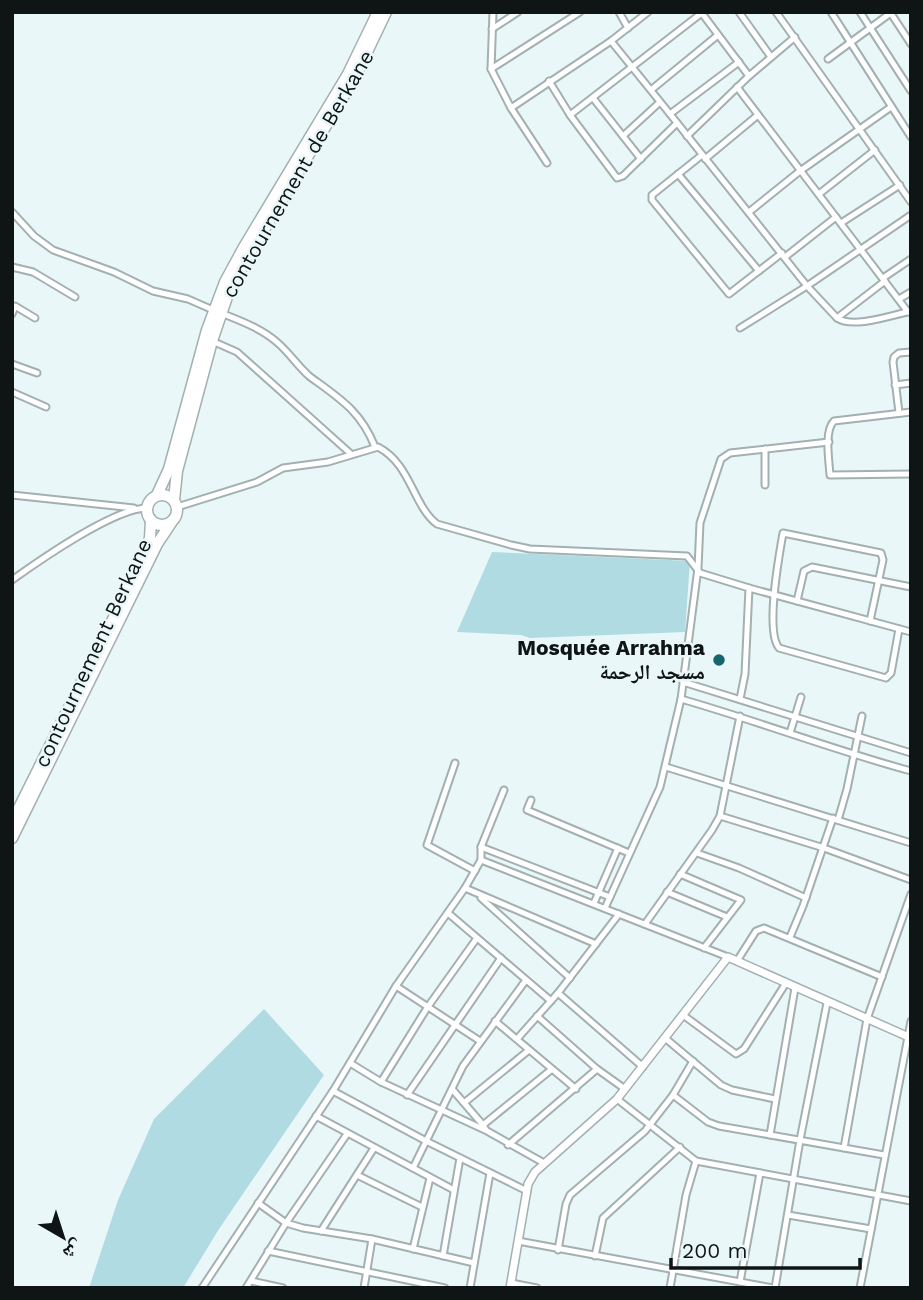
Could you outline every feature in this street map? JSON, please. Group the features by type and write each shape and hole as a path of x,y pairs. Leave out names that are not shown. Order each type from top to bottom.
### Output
{"highway":[{"path":"158,495 169,469 217,312 237,259 348,74 377,12"},
{"name":"contournement de Berkane","path":"175,504 175,478 212,341 217,312 355,77 386,12"},
{"path":"12,838 157,544 176,516 175,504 166,495 158,495 150,500 147,508 151,520 158,525 171,523"},
{"name":"contournement Berkane","path":"12,822 141,563 150,538 151,520"}],"street":[{"path":"493,12 491,69 510,108 547,163"},
{"path":"492,29 517,12"},
{"path":"491,69 580,12"},
{"path":"619,12 628,27"},
{"path":"510,108 611,41 648,12"},
{"path":"570,115 702,12 749,76"},
{"path":"739,12 771,57"},
{"path":"776,12 911,202"},
{"path":"831,12 891,107 908,125 911,137"},
{"path":"860,12 911,91"},
{"path":"828,60 891,13 911,44"},
{"path":"651,90 718,36"},
{"path":"687,136 749,76 795,37"},
{"path":"611,41 807,286 837,318 848,323 909,312 737,87"},
{"path":"670,114 739,62"},
{"path":"549,81 570,115 617,178 623,176 677,123"},
{"path":"593,98 641,159"},
{"path":"623,136 660,102"},
{"path":"749,212 859,127 891,107"},
{"path":"758,115 678,174 652,195 652,200 727,293 732,293 835,217"},
{"path":"819,194 875,150"},
{"path":"678,174 759,271"},
{"path":"841,223 900,185"},
{"path":"12,212 34,236 53,250 114,272 153,291 188,299 248,323 277,341 301,369 336,394 360,417 376,447"},
{"path":"740,328 911,215"},
{"path":"837,318 911,259"},
{"path":"12,267 33,272 75,297"},
{"path":"899,299 911,292"},
{"path":"12,314 14,305 35,318"},
{"path":"212,341 237,352 351,454"},
{"path":"899,413 894,357 899,353 911,352"},
{"path":"12,364 37,373"},
{"path":"895,385 911,383"},
{"path":"12,392 46,407"},
{"path":"911,412 834,421 831,423 829,442 830,475 911,474"},
{"path":"605,908 660,787 666,767 681,699 698,568 700,523 721,459 730,453 829,442"},
{"path":"175,504 257,482 283,468 319,464 380,447 394,459 437,524 530,548 687,556 700,573 707,576 911,632"},
{"path":"765,449 765,485"},
{"path":"12,495 147,508"},
{"path":"12,580 62,547 135,508"},
{"path":"870,621 883,561 881,553 783,533 774,595 774,641 779,648 886,678 891,673 899,629"},
{"path":"797,601 804,570 807,568 911,587"},
{"path":"730,713 746,674 749,588"},
{"path":"683,682 911,753"},
{"path":"790,733 801,697"},
{"path":"681,699 911,771"},
{"path":"645,924 720,816 740,716"},
{"path":"790,937 835,819 854,755 862,716"},
{"path":"456,764 427,845 475,871"},
{"path":"666,767 911,843"},
{"path":"202,1288 351,1063 396,986 465,888 481,860 481,847 504,790"},
{"path":"531,800 527,810 629,853"},
{"path":"720,816 824,848 911,880"},
{"path":"481,847 610,897"},
{"path":"594,903 618,848"},
{"path":"697,852 806,898"},
{"path":"481,860 728,957 909,1037"},
{"path":"680,874 741,900 704,948"},
{"path":"465,888 596,944"},
{"path":"667,892 727,916"},
{"path":"844,1147 867,1019 911,894"},
{"path":"478,895 569,978"},
{"path":"448,913 551,1000"},
{"path":"517,1039 558,993 620,915"},
{"path":"737,961 760,928 790,937 882,976"},
{"path":"381,1082 428,1007 477,937"},
{"path":"537,1288 510,1285 531,1178 544,1163 617,1099 728,957"},
{"path":"407,1095 501,958"},
{"path":"413,1168 440,1110 480,1041 526,979"},
{"path":"683,1015 736,1054 744,1049 786,983"},
{"path":"396,986 480,1041"},
{"path":"770,1135 795,988"},
{"path":"558,993 643,1067"},
{"path":"518,1241 774,1288 827,1003"},
{"path":"537,1016 597,1069 625,1089"},
{"path":"495,1021 576,1089"},
{"path":"860,1288 911,1021"},
{"path":"665,1038 727,1087 775,1099"},
{"path":"464,1103 529,1050"},
{"path":"558,1250 570,1195 650,1125 673,1095 693,1061"},
{"path":"351,1063 381,1082 487,1131 544,1163"},
{"path":"482,1125 552,1069"},
{"path":"508,1145 597,1069"},
{"path":"452,1089 487,1131"},
{"path":"333,1091 426,1142 527,1191"},
{"path":"673,1095 708,1122 884,1155"},
{"path":"617,1099 696,1161 911,1201"},
{"path":"316,1116 454,1191"},
{"path":"246,1288 286,1223 347,1134"},
{"path":"595,1256 603,1218 680,1147"},
{"path":"321,1231 374,1149"},
{"path":"443,1256 460,1158"},
{"path":"670,1288 686,1195 696,1161"},
{"path":"470,1288 490,1173"},
{"path":"740,1282 760,1173"},
{"path":"357,1175 422,1207"},
{"path":"413,1249 430,1178"},
{"path":"258,1203 286,1223 372,1239 474,1263"},
{"path":"788,1214 871,1229"},
{"path":"364,1288 372,1239"},
{"path":"268,1251 445,1288"},
{"path":"251,1281 283,1288"}],"shaded area":[{"path":"492,552 690,561 685,632 530,638 521,635 457,632"},
{"path":"264,1009 324,1075 219,1229 183,1288 89,1288 118,1200 154,1119"}],"place":[{"name":"Mosquée Arrahma مسجد الرحمة","path":"719,660"}]}
